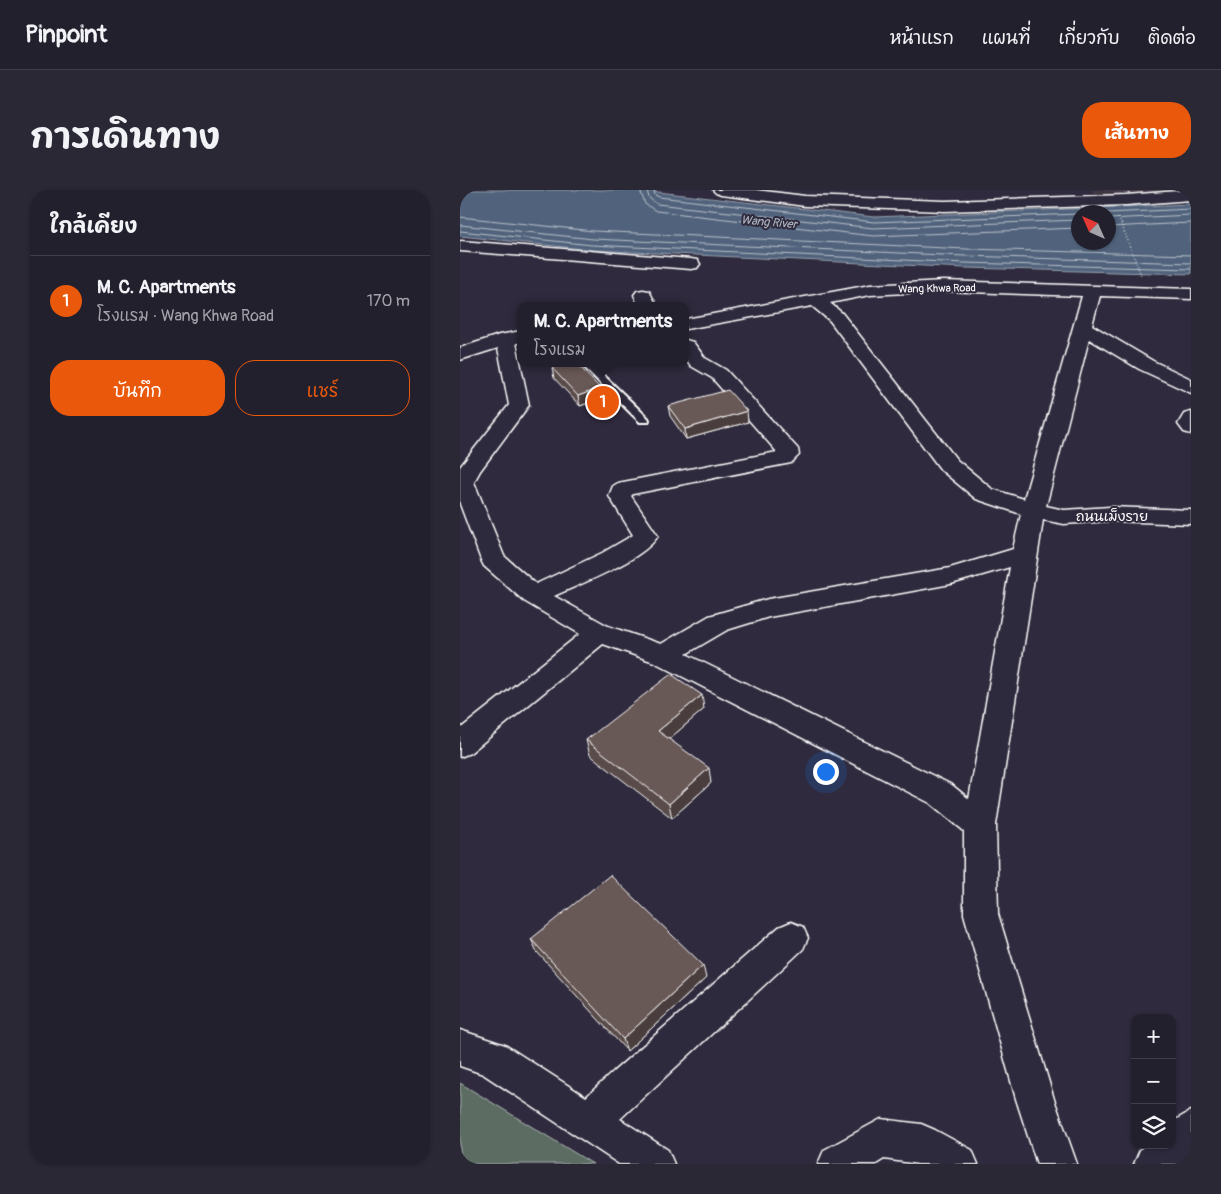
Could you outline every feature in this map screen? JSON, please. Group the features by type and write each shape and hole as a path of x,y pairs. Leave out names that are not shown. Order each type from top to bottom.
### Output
{"street":[{"path":"721,190 805,201 945,206 1191,194"},
{"path":"460,246 691,264"},
{"name":"Wang Khwa Road","path":"689,323 870,290 943,286 1191,294"},
{"path":"1057,1164 1034,1099 981,914 980,825 1024,554 1033,510 1092,292"},
{"name":"ถนนเม็งราย","path":"815,299 836,317 950,465 984,494 1033,510 1064,517 1110,514 1191,518"},
{"path":"1083,327 1146,365 1191,386"},
{"path":"460,354 513,338 519,405 469,470 464,482 493,560 533,594 565,615 599,633 664,655 941,794 980,825"},
{"path":"533,594 615,556 646,536 620,496 621,492 626,488 783,458 788,455 787,449 719,374 698,362 689,350"},
{"path":"1191,418 1189,424 1191,428"},
{"path":"664,655 718,623 768,608 952,576 1024,554"},
{"path":"460,745 599,633"},
{"path":"589,1122 627,1084 791,938"},
{"path":"460,1048 492,1058 654,1164"},
{"path":"1154,1164 1191,1131"},
{"path":"838,1164 881,1139 921,1144 958,1164"}],"lane":[{"path":"589,367 644,420"}],"path":[{"path":"1102,197 1148,294"}],"shaded area":[{"path":"1091,190 1191,190 1191,194 1101,201"}],"green space":[{"path":"460,1083 593,1164 460,1164"}],"water":[{"name":"Wang River","path":"460,190 641,190 874,217 1071,209 1071,250 1116,250 1116,207 1191,204 1191,274 965,268 592,250 460,236"}],"building":[{"path":"580,367 600,388 578,396 552,368"},
{"path":"728,390 747,411 685,429 668,406"},
{"path":"671,674 702,695 658,731 709,768 669,804 586,740"},
{"path":"610,875 703,965 623,1039 531,939"}],"place":[{"name":"M. C. Apartments","path":"603,402"}]}
